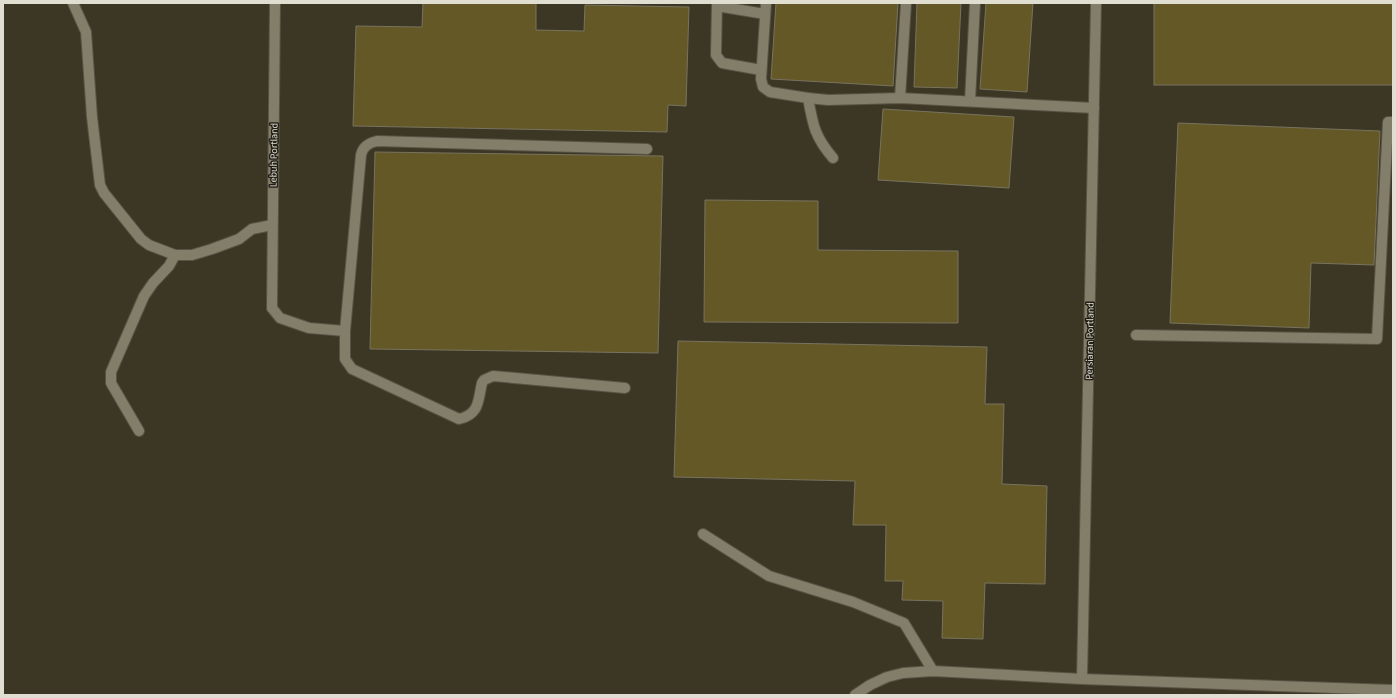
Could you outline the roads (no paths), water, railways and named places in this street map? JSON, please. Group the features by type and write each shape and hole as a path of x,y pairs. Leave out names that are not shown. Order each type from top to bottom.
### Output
{"street":[{"path":"73,3 86,32 92,117 100,184 104,193 141,239 149,245 175,256 192,255 240,239 252,229 272,225"},
{"name":"Lebuh Portland","path":"275,3 272,308 280,318 309,328 345,331"},
{"path":"766,3 761,70 762,84 766,90 770,92 828,100 900,98 1094,108"},
{"path":"900,98 906,3"},
{"path":"970,101 975,3"},
{"name":"Persiaran Portland","path":"1082,679 1096,3"},
{"path":"761,70 722,63 716,55 717,5 765,14"},
{"path":"808,98 812,123 818,137 833,158"},
{"path":"1136,335 1377,339 1388,122 1393,122"},
{"path":"625,388 493,376 484,380 482,383 476,408 472,414 459,418 352,369 345,359 345,331 361,155 362,150 366,145 377,141 647,149"},
{"path":"139,431 111,383 111,372 144,296 153,283 170,266 175,256"},
{"path":"703,534 769,576 854,602 904,623 933,670"},
{"path":"855,695 870,684 887,677 933,670 1082,679 1393,690"}]}
